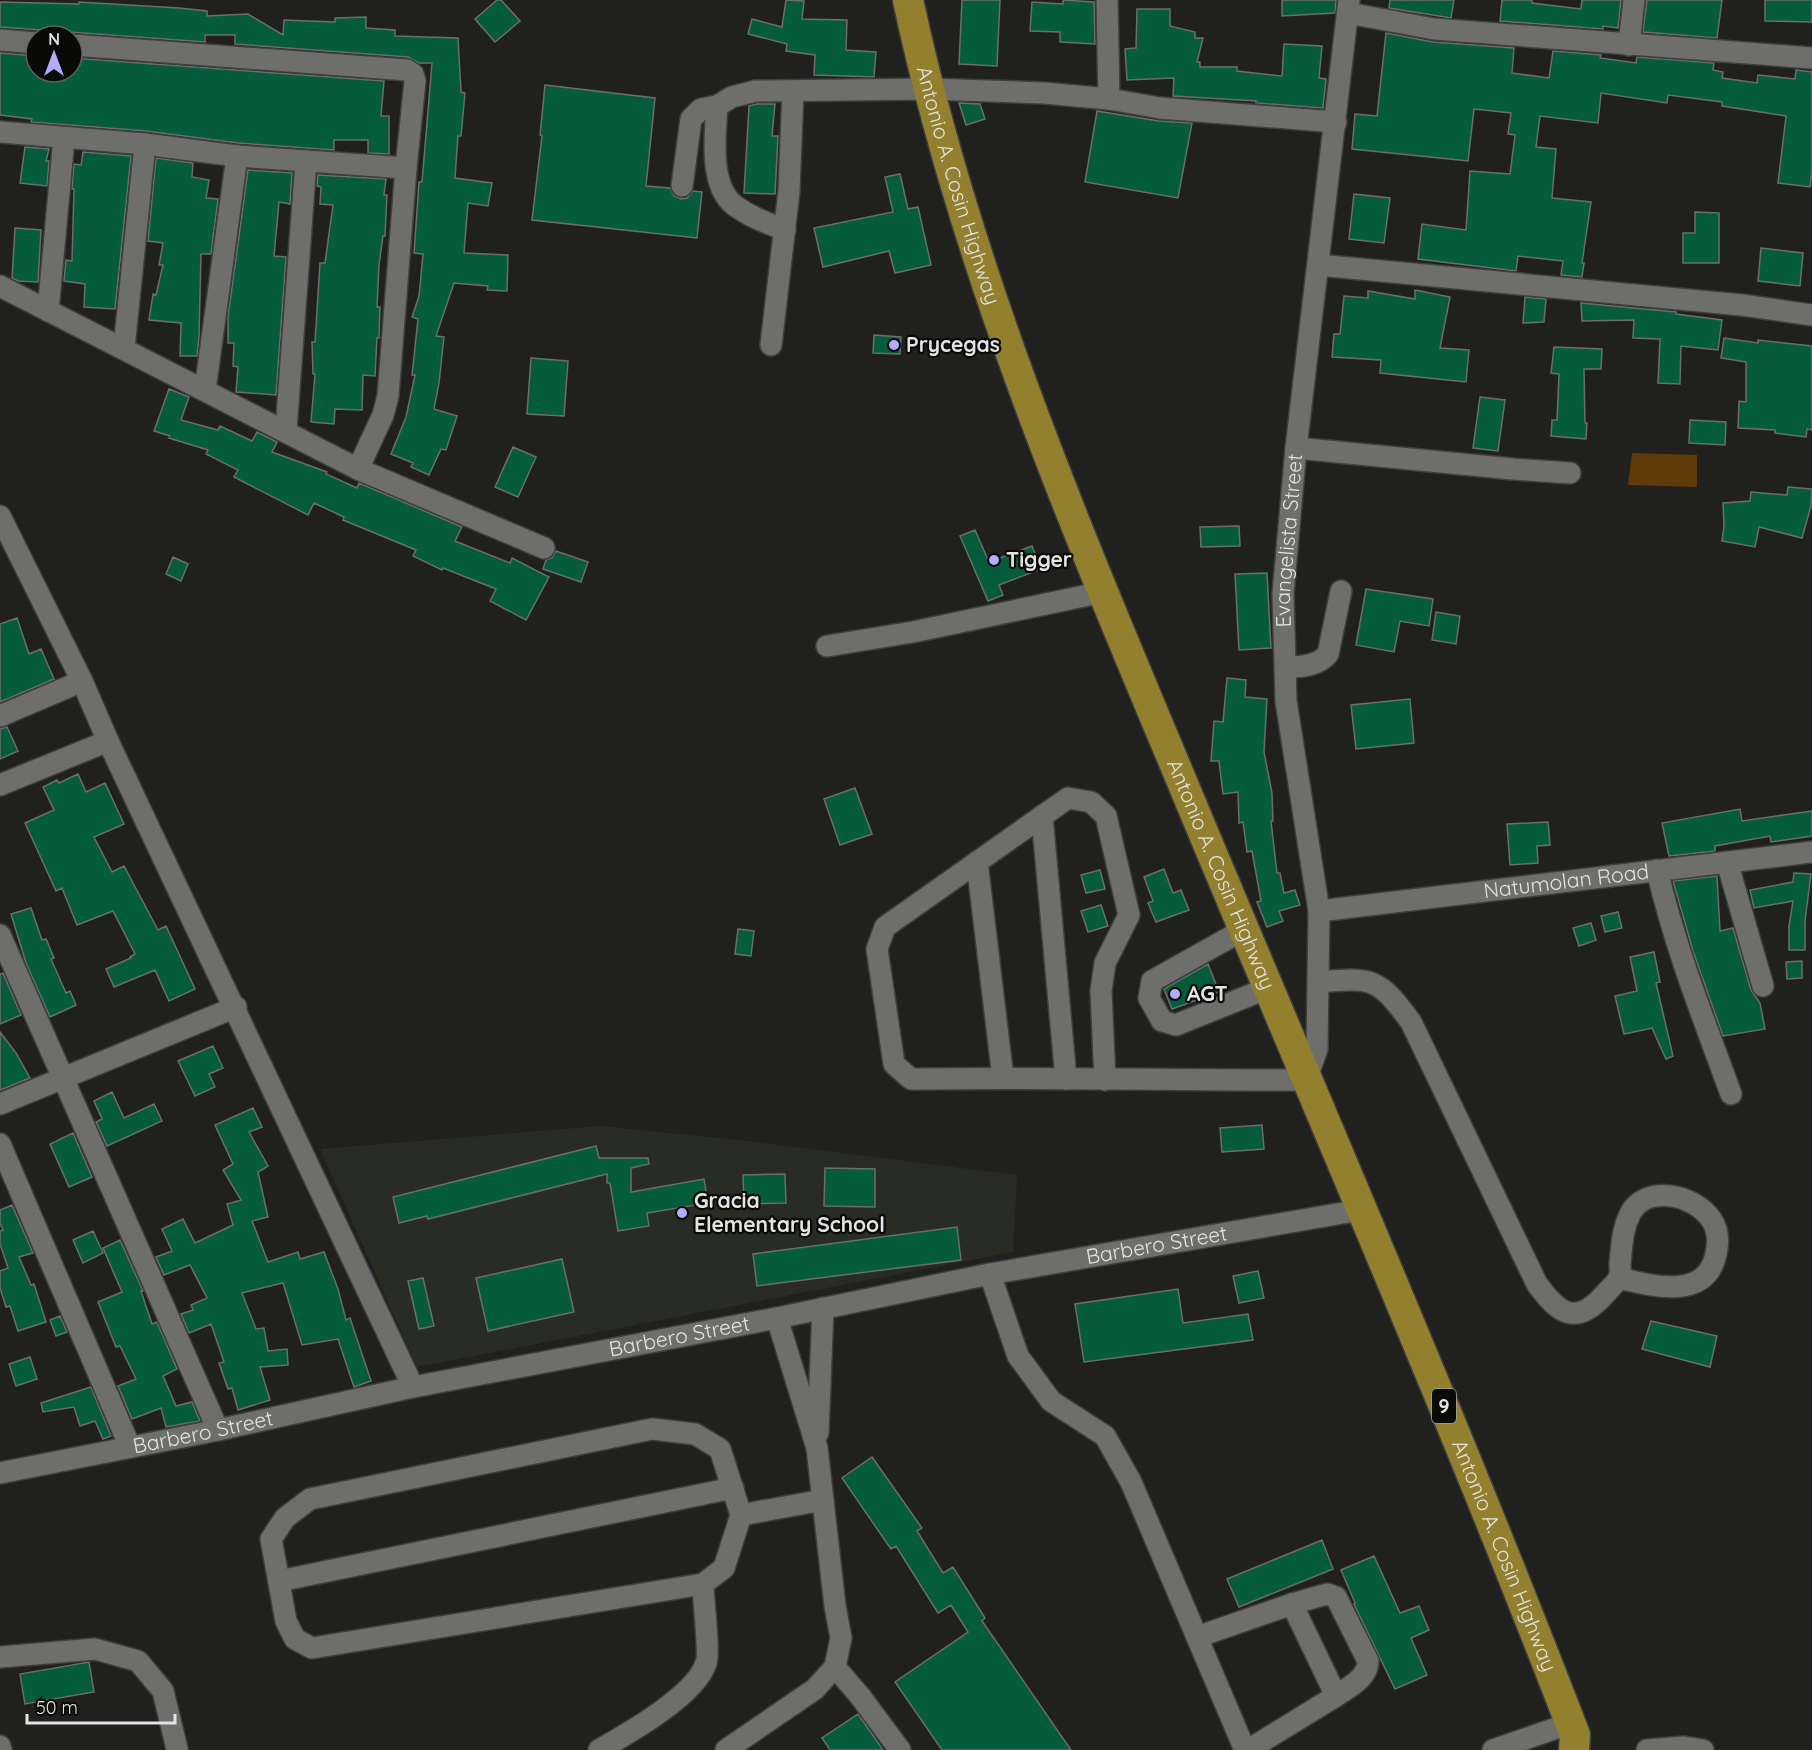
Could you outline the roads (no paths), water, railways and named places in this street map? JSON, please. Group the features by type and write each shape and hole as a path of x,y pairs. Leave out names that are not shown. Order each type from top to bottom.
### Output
{"highway":[{"name":"Antonio A. Cosin Highway","path":"908,0 929,89 969,226 1062,492 1467,1462 1578,1739"}],"street":[{"path":"1107,0 1109,99"},
{"path":"1629,45 1634,0"},
{"path":"1348,7 1434,29 1812,58"},
{"name":"Evangelista Street","path":"1306,1080 1317,1049 1320,982 1319,911 1286,701 1283,594 1296,448 1348,7"},
{"path":"0,40 24,41"},
{"path":"84,46 406,70 413,74 415,81 388,396 383,415 358,469"},
{"path":"682,186 691,119 701,109 717,106 732,97 755,91 929,89 1044,93 1109,99 1160,108 1336,122"},
{"path":"771,345 789,191 793,91"},
{"path":"717,106 714,149 720,185 732,203 758,220 785,230"},
{"path":"0,132 145,144 237,156 406,168"},
{"path":"48,311 64,138"},
{"path":"124,348 145,144"},
{"path":"205,390 237,156"},
{"path":"286,430 306,160"},
{"path":"1318,265 1742,305 1812,315"},
{"path":"0,286 286,430 358,469 544,548"},
{"path":"1296,448 1513,470 1570,473"},
{"path":"0,516 82,681 108,741 236,1007 413,1387"},
{"path":"1285,668 1311,665 1323,660 1328,654 1341,591"},
{"path":"827,646 913,632 1103,592"},
{"path":"0,716 82,681"},
{"path":"0,784 108,741"},
{"path":"1105,1080 1101,991 1105,963 1129,915 1106,816 1091,802 1068,798 885,927 877,950 894,1064 911,1079 1003,1078 1105,1080 1306,1080"},
{"path":"1042,816 1066,1079"},
{"name":"Natumolan Road","path":"1319,911 1812,852"},
{"path":"977,862 1003,1078"},
{"path":"1727,862 1763,986"},
{"path":"1657,870 1682,960 1731,1094"},
{"path":"1243,930 1152,981 1149,998 1162,1022 1176,1025 1268,988"},
{"path":"0,935 218,1430"},
{"path":"1320,982 1349,979 1373,982 1390,994 1411,1022 1537,1284 1551,1303 1560,1310 1573,1314 1585,1311 1594,1306 1619,1278 1623,1231 1631,1211 1643,1199 1659,1194 1677,1197 1692,1203 1710,1216 1717,1229 1718,1246 1715,1261 1707,1274 1697,1281 1674,1287 1655,1286 1619,1278"},
{"path":"0,1104 236,1007"},
{"path":"0,1144 130,1447"},
{"name":"Barbero Street","path":"0,1473 218,1430 413,1387 777,1318 990,1274 1360,1210"},
{"path":"990,1274 1018,1356 1051,1401 1105,1436 1131,1482 1197,1637 1247,1750 1336,1696 1365,1675 1368,1670 1368,1661 1336,1597 1327,1594 1197,1637"},
{"path":"726,1750 815,1689 835,1667 841,1638 835,1606 817,1448 823,1308"},
{"path":"777,1318 817,1448"},
{"path":"652,1429 696,1434 720,1449 733,1488 741,1515 723,1568 703,1584 312,1648 294,1639 286,1621 271,1539 285,1518 309,1499 652,1429"},
{"path":"279,1581 733,1488"},
{"path":"741,1515 823,1500"},
{"path":"599,1750 639,1727 694,1684 707,1662 703,1584"},
{"path":"1292,1604 1336,1696"},
{"path":"0,1657 96,1649 138,1661 163,1691 177,1749"},
{"path":"835,1667 860,1696 900,1750"},
{"path":"1493,1750 1578,1739"},
{"path":"1647,1750 1684,1747 1703,1750"}],"place":[{"name":"Prycegas","path":"894,345"},
{"name":"Tigger","path":"994,560"},
{"name":"AGT","path":"1175,994"},
{"name":"Gracia Elementary School","path":"682,1213"}]}
